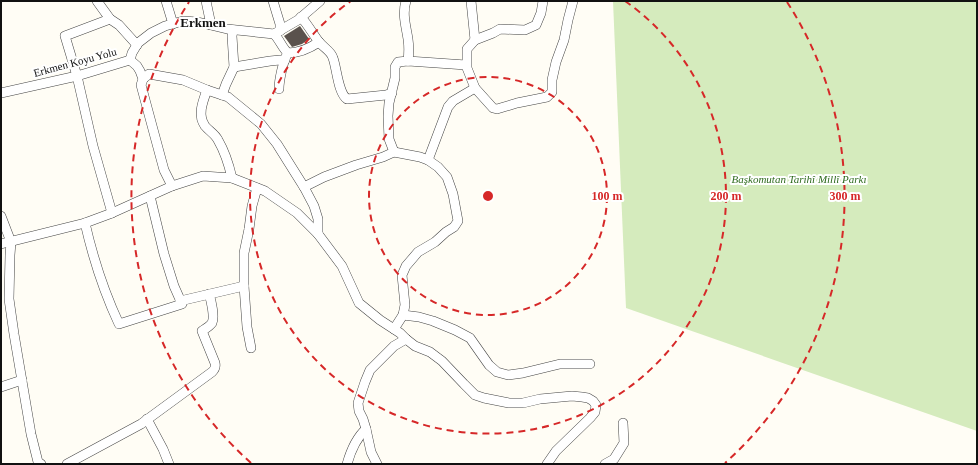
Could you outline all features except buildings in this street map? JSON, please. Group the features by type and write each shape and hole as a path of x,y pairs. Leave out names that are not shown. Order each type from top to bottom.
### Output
{"street":[{"path":"97,1 110,19 119,25 137,45"},
{"path":"166,1 173,24"},
{"path":"206,1 211,25"},
{"path":"272,1 280,24 277,32 278,39 285,51 286,57 279,82 279,90"},
{"path":"277,32 301,17 320,1"},
{"path":"406,1 404,6 404,17 408,40 408,61"},
{"path":"471,1 475,40"},
{"path":"543,1 542,13 536,26 525,30 500,28 493,33 475,40 467,50 466,65 475,88 493,108 497,109 547,97 552,92 552,80 556,62 564,40 573,1"},
{"path":"301,17 312,30 319,42 333,56 344,97 347,99 392,93"},
{"path":"110,19 65,36 77,76 93,146 112,213"},
{"name":"Erkmen Koyu Yolu","path":"1,93 77,76 130,60 137,45 151,33 165,26 183,21 198,22 233,30 277,32"},
{"path":"222,94 234,67 232,42 233,30"},
{"path":"234,67 286,57 314,46 319,42"},
{"path":"130,60 137,66 143,78"},
{"path":"394,152 389,139 388,116 395,78 395,67 398,62 408,61 466,65"},
{"path":"172,186 164,170 141,86 143,78 148,74 156,74 183,80 207,90 222,94 228,97 261,124 277,144 314,206 318,220 318,234"},
{"path":"428,160 448,107 453,101 475,88"},
{"path":"207,90 201,108 201,117 204,125 218,139 227,160 232,178"},
{"path":"304,187 324,177 394,152 428,160 438,167 447,177 458,221 454,227 435,242 418,252 406,266 402,274 405,305 403,315 394,329"},
{"path":"1,244 85,223 112,213 172,186 203,176 232,178 265,191 297,213 318,234 342,266 359,303 415,346 436,356 475,395 509,403 523,403 540,399 572,396 588,398 593,401 596,405 593,415 556,451 547,464"},
{"path":"252,348 247,327 244,286 244,253 252,206 257,188"},
{"path":"85,223 91,249 118,324 182,304 174,286 164,254 150,196"},
{"path":"1,216 11,242 9,299 37,463"},
{"path":"180,301 244,286"},
{"path":"67,464 147,420 215,369 215,363 202,331 213,322 212,305 209,294"},
{"path":"403,315 433,321 470,338 489,365 497,372 508,375 560,364 590,364"},
{"path":"377,464 371,452 358,403 370,370 394,346 406,339"},
{"path":"1,387 22,380"},
{"path":"147,420 163,449 169,464"},
{"path":"605,464 614,459 624,443 623,422"},
{"path":"348,464 353,446 366,429"}],"green space":[{"name":"Başkomutan Tarihî Millî Parkı","path":"613,1 977,1 977,431 626,308"}],"district":[{"name":"Erkmen","path":"203,22"}]}
